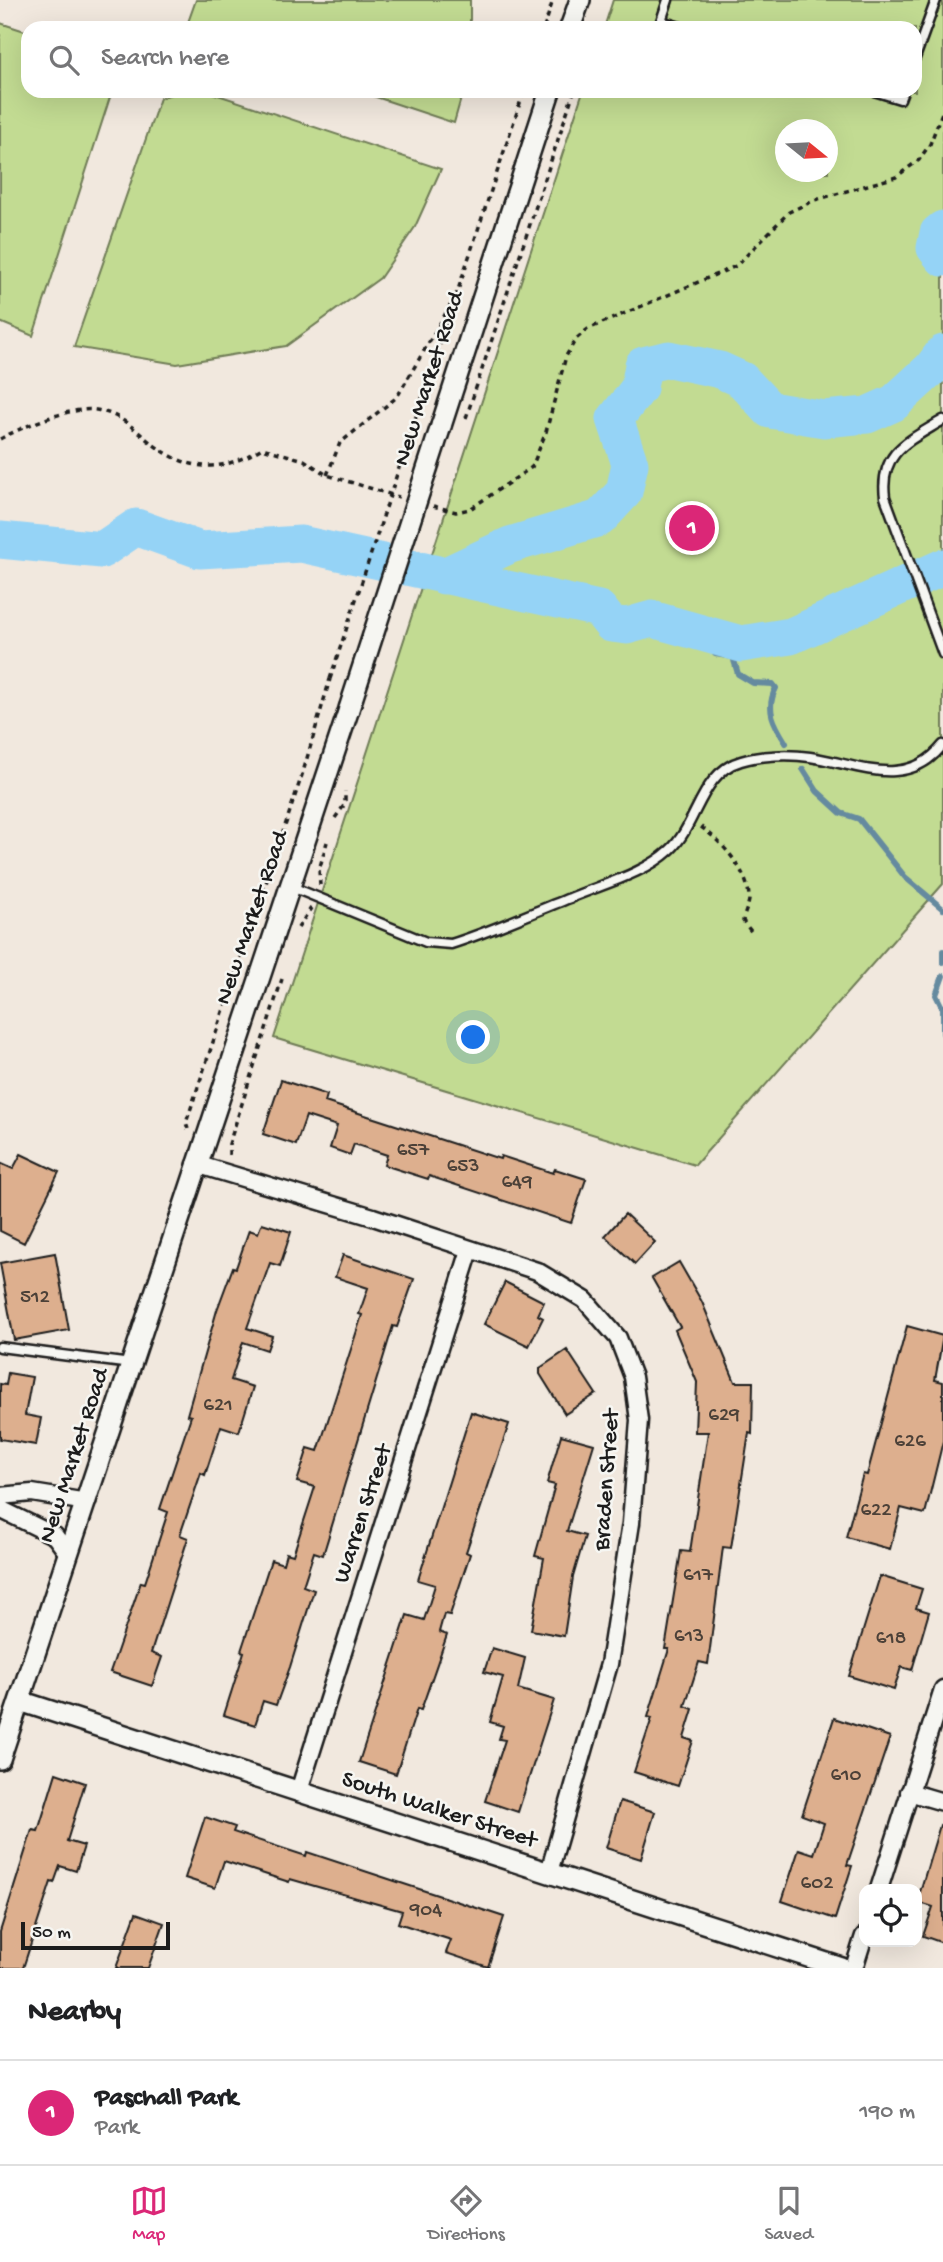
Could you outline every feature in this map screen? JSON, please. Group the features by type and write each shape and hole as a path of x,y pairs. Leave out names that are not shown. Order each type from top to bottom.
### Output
{"street":[{"path":"572,21 580,0"},
{"name":"New Market Road","path":"0,1759 349,709 548,98"},
{"name":"Braden Street","path":"196,1164 537,1271 584,1300 618,1338 633,1377 639,1420 631,1523 609,1664 549,1872"},
{"name":"Warren Street","path":"299,1791 470,1250"},
{"path":"0,1496 32,1493 87,1502"},
{"path":"0,1509 55,1536 69,1555"},
{"path":"881,1884 943,1689"},
{"name":"South Walker Street","path":"20,1701 842,1968"},
{"path":"909,1792 943,1802"},
{"path":"854,1968 861,1947"}],"lane":[{"path":"661,21 668,0"},
{"path":"922,39 936,0"},
{"path":"943,420 898,450 884,469 883,482 885,497 943,654"},
{"path":"290,886 426,942 451,944 650,864 673,847 715,777 729,765 744,760 810,757 861,769 893,773 921,764 943,746"},
{"path":"0,1348 131,1364"}],"path":[{"path":"546,21 553,0"},
{"path":"183,1142 186,1123 299,785 330,679 522,98"},
{"path":"463,428 572,98"},
{"path":"422,503 456,512 470,509 532,467 545,432 566,356 576,339 588,329 736,266 789,212 815,200 896,177 919,160 930,144 943,110"},
{"path":"327,475 340,443 397,397 450,306 481,305"},
{"path":"0,439 45,419 93,409 129,422 160,449 185,461 218,468 232,465 262,448 304,460 327,475 411,500"},
{"path":"333,824 345,804 348,780"},
{"path":"690,820 719,840 744,881 749,900 743,921 753,934"},
{"path":"296,937 322,879 319,870 329,836"},
{"path":"223,1172 284,971"}],"green space":[{"path":"196,0 470,0 470,21 188,21"},
{"path":"613,0 943,0 943,884 695,1165 274,1038 581,98 922,98 922,21 606,21"},
{"path":"0,23 21,30 21,98 110,98 33,336 0,322"},
{"path":"160,98 227,98 441,169 415,227 380,278 286,346 177,364 74,347"},
{"path":"379,98 461,98 454,123"}],"building":[{"path":"281,1080 327,1095 325,1102 500,1159 501,1156 553,1173 555,1169 586,1179 571,1223 429,1176 428,1179 384,1165 387,1155 354,1144 350,1155 330,1148 337,1126 306,1116 296,1145 263,1134"},
{"path":"21,1154 59,1172 24,1243 0,1231 0,1163 13,1169"},
{"path":"625,1214 655,1242 635,1264 605,1236"},
{"path":"262,1223 291,1232 280,1266 270,1263 247,1328 272,1336 267,1350 243,1342 231,1380 253,1387 239,1432 221,1426 205,1475 201,1473 180,1535 188,1538 151,1653 162,1657 152,1686 110,1672 141,1582 145,1583 168,1512 160,1509 191,1416 187,1415 217,1310 249,1230 258,1233"},
{"path":"55,1253 69,1330 14,1340 0,1263"},
{"path":"343,1255 414,1279 397,1327 393,1326 323,1555 314,1552 303,1586 314,1590 290,1667 276,1705 263,1701 255,1725 224,1715 244,1652 241,1651 271,1560 283,1564 286,1553 293,1555 315,1487 297,1482 308,1448 318,1451 362,1315 359,1314 368,1288 335,1277"},
{"path":"679,1262 702,1302 735,1382 753,1382 752,1434 749,1433 731,1548 723,1547 708,1664 699,1662 685,1706 693,1709 684,1738 693,1741 678,1786 634,1772 652,1718 648,1717 669,1649 665,1649 681,1551 690,1552 708,1432 695,1432 697,1382 675,1330 680,1327 652,1278"},
{"path":"505,1282 544,1302 538,1315 543,1318 529,1346 484,1324"},
{"path":"907,1326 943,1336 935,1380 943,1382 943,1441 925,1514 901,1508 890,1549 846,1537 863,1474 867,1475"},
{"path":"567,1350 596,1394 565,1414 540,1374 540,1368"},
{"path":"8,1373 32,1377 25,1415 41,1418 36,1445 0,1439 0,1384 6,1385"},
{"path":"471,1412 509,1424 466,1552 470,1554 450,1615 444,1614 439,1632 447,1635 421,1710 417,1709 396,1774 359,1762 407,1615 424,1620 435,1585 418,1580"},
{"path":"561,1435 594,1444 567,1531 585,1536 573,1577 564,1636 531,1630 544,1558 535,1556 555,1485 547,1483"},
{"path":"880,1576 922,1589 916,1608 929,1612 912,1670 901,1667 894,1690 849,1676"},
{"path":"492,1648 525,1658 518,1689 554,1700 518,1812 485,1801 505,1740 499,1739 503,1726 490,1722 503,1677 484,1672"},
{"path":"834,1718 890,1737 847,1865 852,1866 835,1919 782,1901 799,1849 814,1854 824,1823 802,1815"},
{"path":"56,1773 85,1783 67,1841 84,1846 76,1871 60,1866 54,1883 51,1882 23,1968 0,1968 0,1932 32,1830 38,1831"},
{"path":"620,1801 655,1812 641,1859 606,1848"},
{"path":"205,1817 235,1827 233,1832 306,1856 307,1852 504,1917 488,1967 446,1953 451,1940 398,1923 402,1911 290,1879 289,1882 224,1861 215,1888 185,1878"},
{"path":"940,1825 943,1826 943,1943 923,1936 933,1907 922,1904 922,1885"},
{"path":"136,1913 164,1923 148,1968 116,1968"}],"waterway":[{"path":"943,229 938,233 935,248 943,258"},
{"path":"444,576 510,545 600,518 624,492 630,464 615,419 639,388 643,365 669,359 720,370 742,380 770,410 824,419 867,415 894,403 932,368 943,353"},
{"path":"0,540 102,550 136,527 200,550 301,544 599,609 611,624 627,626 652,619 741,644 791,636 943,567"},
{"path":"705,634 715,654 733,657 738,674 753,683 773,684 776,688 771,703 772,716 786,743"},
{"path":"803,769 817,791 841,813 859,819 905,877 943,909"},
{"path":"943,951 943,962"},
{"path":"943,976 936,995 943,1009 943,1033"}],"place":[{"name":"Paschall Park","path":"692,528"}]}
